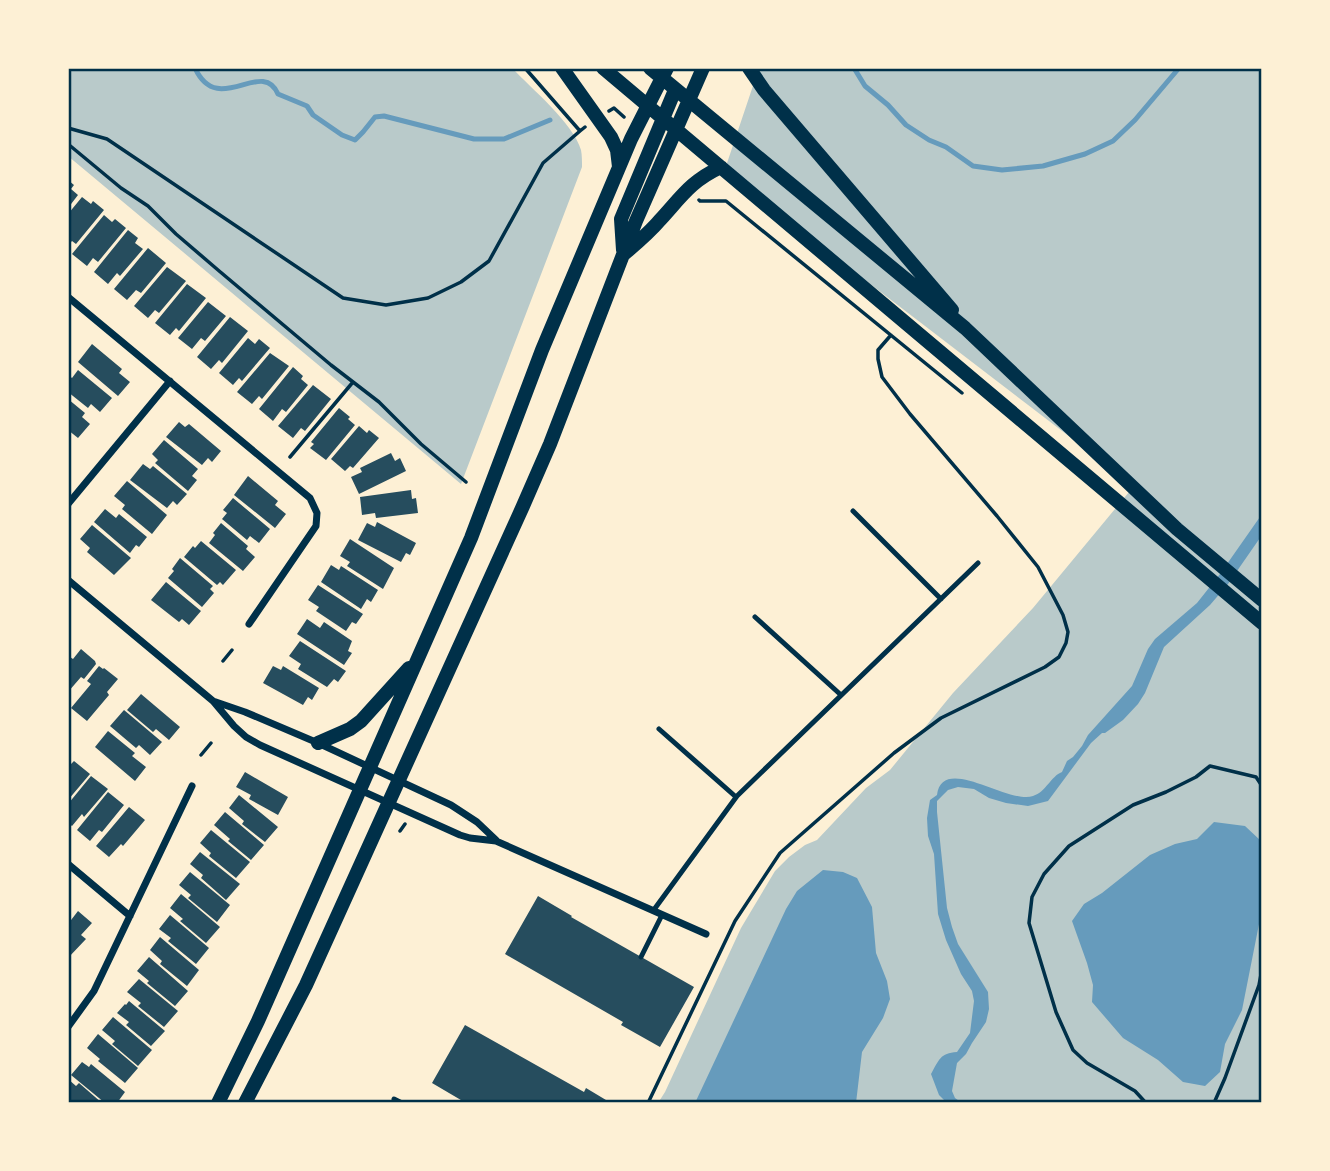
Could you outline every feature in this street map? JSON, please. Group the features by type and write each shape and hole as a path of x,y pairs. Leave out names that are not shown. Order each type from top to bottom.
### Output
{"main road":[{"path":"562,68 611,136 617,150 619,169"},
{"path":"603,68 1262,623"},
{"path":"650,68 665,73 675,90 689,102 964,328 1177,529 1262,600"},
{"path":"245,1103 306,985 550,444 636,221 703,68"},
{"path":"749,68 764,90 944,300 964,328"},
{"path":"218,1103 258,1021 471,538 542,350 636,128 665,73"},
{"path":"623,255 621,219 675,90"},
{"path":"623,255 659,222 691,184 721,167"},
{"path":"318,743 350,729 361,721 419,657"}],"street":[{"path":"68,297 310,498 317,513 316,526 249,624"},
{"path":"68,504 170,381"},
{"path":"68,580 213,701 234,726 253,741 460,835 496,841 706,934"},
{"path":"213,701 318,743 465,813 496,841"},
{"path":"68,1027 94,991 192,786"},
{"path":"68,864 130,916"}],"lane":[{"path":"853,511 940,599"},
{"path":"653,911 736,797 978,563"},
{"path":"755,618 841,695"},
{"path":"659,729 736,797"},
{"path":"641,957 662,915"},
{"path":"394,1099 402,1103"}],"path":[{"path":"525,68 580,131"},
{"path":"68,128 107,139 343,298 386,305 428,298 461,282 489,261 543,163 580,131 614,108 636,128"},
{"path":"68,144 121,188 148,206 187,243 379,402 421,444 466,482"},
{"path":"691,184 700,201 726,201 964,394"},
{"path":"290,457 353,382"},
{"path":"223,661 232,650"},
{"path":"201,755 211,743"},
{"path":"1146,1103 1135,1091 1087,1063 1073,1050 1056,1012 1029,923 1031,897 1044,874 1069,846 1133,805 1196,777 1210,766 1256,777 1262,786"},
{"path":"648,1103 736,921 780,853 832,807"},
{"path":"400,831 405,824"},
{"path":"390,830 400,831"},
{"path":"400,831 403,836"},
{"path":"1214,1103 1259,985 1262,969"}],"shaded area":[{"path":"68,68 512,68 551,107 577,140 581,150 582,167 461,484 68,156"},
{"path":"759,68 1262,68 1262,1103 658,1103 741,928 775,871 805,845 817,840 866,788 890,770 953,693 1033,608 1134,486 724,172"}],"water":[{"path":"1262,514 1262,535 1228,584 1210,605 1164,647 1138,704 1123,720 1091,743 1048,801 1028,806 1006,803 989,798 974,789 958,787 948,790 937,801 947,908 958,944 988,992 989,1009 986,1022 966,1054 957,1063 952,1091 955,1098 962,1103 947,1103 939,1095 931,1074 941,1058 957,1052 970,1033 974,1001 972,991 946,940 938,914 934,854 928,836 930,800 937,795 942,783 951,779 963,779 1022,797 1033,796 1041,791 1062,772 1067,761 1082,746 1088,735 1132,686 1155,639 1197,603"},
{"path":"1214,822 1245,826 1261,841 1262,909 1242,1010 1225,1044 1220,1072 1205,1086 1183,1082 1158,1060 1123,1038 1092,1002 1093,985 1072,921 1084,904 1150,855 1175,844 1197,839"},
{"path":"823,870 843,872 857,878 872,907 876,953 887,981 890,999 883,1018 862,1052 856,1103 695,1103 786,909 797,891"}],"building":[{"path":"68,180 74,185 71,189 78,195 68,208"},
{"path":"82,197 91,204 93,201 104,210 76,244 72,241 68,245 68,214"},
{"path":"104,215 112,222 115,219 126,228 98,262 93,258 87,266 72,254"},
{"path":"128,230 138,238 135,243 143,249 120,276 117,273 108,284 94,272"},
{"path":"148,248 166,263 141,293 136,290 127,300 114,289"},
{"path":"167,267 186,281 159,313 155,310 148,318 134,306"},
{"path":"187,284 206,298 179,331 176,328 170,335 155,323"},
{"path":"208,302 226,316 205,341 201,338 192,349 178,338"},
{"path":"230,317 248,331 222,363 219,360 211,369 197,357"},
{"path":"248,338 255,344 259,339 270,348 242,381 239,378 233,385 219,373"},
{"path":"92,344 122,369 119,373 130,382 118,396 78,362"},
{"path":"270,353 289,366 262,399 259,396 252,404 237,392"},
{"path":"293,367 308,385 286,412 282,409 273,421 259,409"},
{"path":"78,370 112,398 100,412 91,404 88,408 68,392 68,375 72,378"},
{"path":"313,385 331,399 305,431 301,428 293,438 278,426"},
{"path":"68,399 85,413 82,417 90,424 78,438 68,430"},
{"path":"339,408 355,425 326,460 310,448 314,444 311,442"},
{"path":"179,422 185,427 189,424 221,451 212,462 208,458 202,465 166,437"},
{"path":"359,426 379,438 353,468 350,466 345,471 331,459"},
{"path":"164,440 198,469 192,476 197,480 188,491 155,463 158,460 152,454"},
{"path":"391,453 395,461 400,458 406,471 359,494 351,477 362,472 360,468"},
{"path":"143,464 150,469 153,466 187,494 177,505 173,501 167,508 130,480"},
{"path":"248,476 278,501 275,505 286,514 275,528 234,495"},
{"path":"127,481 167,515 152,534 122,509 125,505 114,496"},
{"path":"411,490 412,499 416,498 418,513 376,518 375,513 362,515 360,497"},
{"path":"233,498 270,529 259,543 250,536 247,540 222,519 227,513 223,510"},
{"path":"105,509 116,518 119,514 147,537 139,547 136,545 130,553 94,522"},
{"path":"377,522 416,543 410,555 406,553 401,562 358,540 367,523 375,527"},
{"path":"221,523 248,546 246,549 255,557 243,571 209,543"},
{"path":"92,525 131,558 114,575 87,552 90,548 80,539"},
{"path":"350,539 394,568 383,589 347,566 350,562 340,556"},
{"path":"201,541 236,570 223,585 220,582 217,585 184,557"},
{"path":"180,558 213,586 210,589 214,593 202,607 168,578"},
{"path":"331,565 339,570 341,566 378,590 371,602 367,599 361,609 321,582"},
{"path":"166,582 201,611 189,625 182,619 179,622 151,600"},
{"path":"318,585 363,614 356,624 352,622 346,631 316,611 319,607 308,600"},
{"path":"307,619 320,628 324,622 352,641 348,651 352,653 344,665 297,634"},
{"path":"300,641 346,671 338,682 334,679 327,687 298,669 301,664 289,656"},
{"path":"81,649 96,664 84,679 81,677 68,692 68,659 73,659"},
{"path":"99,666 118,679 107,692 109,695 87,721 71,708 91,684 87,681"},
{"path":"273,666 281,670 283,666 319,688 312,700 308,697 303,705 263,683"},
{"path":"141,694 180,727 169,740 156,729 153,732 127,710"},
{"path":"124,710 162,742 150,755 139,745 136,748 110,726"},
{"path":"108,731 135,753 132,756 146,767 135,781 95,747"},
{"path":"74,761 90,774 68,800 68,767"},
{"path":"245,772 288,797 278,815 249,799 251,795 236,787"},
{"path":"91,776 108,789 84,817 82,814 72,826 68,823 68,804"},
{"path":"108,792 124,805 102,832 99,830 90,841 77,830"},
{"path":"239,795 278,827 265,842 242,824 244,821 229,808"},
{"path":"129,807 145,820 123,846 121,844 109,857 96,846"},
{"path":"225,812 264,845 251,860 214,825"},
{"path":"211,830 250,862 236,878 209,856 211,853 200,843"},
{"path":"200,852 240,884 226,900 201,878 203,875 190,864"},
{"path":"190,872 230,905 217,922 188,898 191,895 179,885"},
{"path":"181,894 220,927 206,943 180,921 183,919 170,908"},
{"path":"538,896 694,987 660,1047 621,1025 623,1022 505,954"},
{"path":"78,911 92,923 81,935 86,939 68,958 68,924"},
{"path":"170,915 209,948 196,964 168,941 171,938 159,929"},
{"path":"160,937 199,970 187,986 160,964 162,961 150,950"},
{"path":"149,957 188,991 175,1006 137,971"},
{"path":"139,979 178,1011 164,1027 138,1006 141,1003 127,992"},
{"path":"129,1001 165,1031 151,1046 126,1025 129,1022 117,1013"},
{"path":"113,1017 152,1050 138,1066 112,1044 115,1041 102,1030"},
{"path":"465,1025 584,1092 586,1088 611,1103 466,1103 432,1083"},
{"path":"98,1034 138,1068 125,1083 98,1061 100,1059 87,1048"},
{"path":"82,1062 89,1067 91,1064 125,1092 117,1103 105,1103 71,1075"},
{"path":"68,1079 76,1086 79,1083 102,1103 69,1103"}],"waterway":[{"path":"195,68 205,82 215,88 262,81 271,84 278,94 307,106 313,115 342,135 355,140 375,117 384,116 474,139 504,139 550,120"},
{"path":"854,68 865,86 906,125 946,147 973,166 1002,170 1043,166 1085,154 1113,141 1135,120 1179,68"}]}
